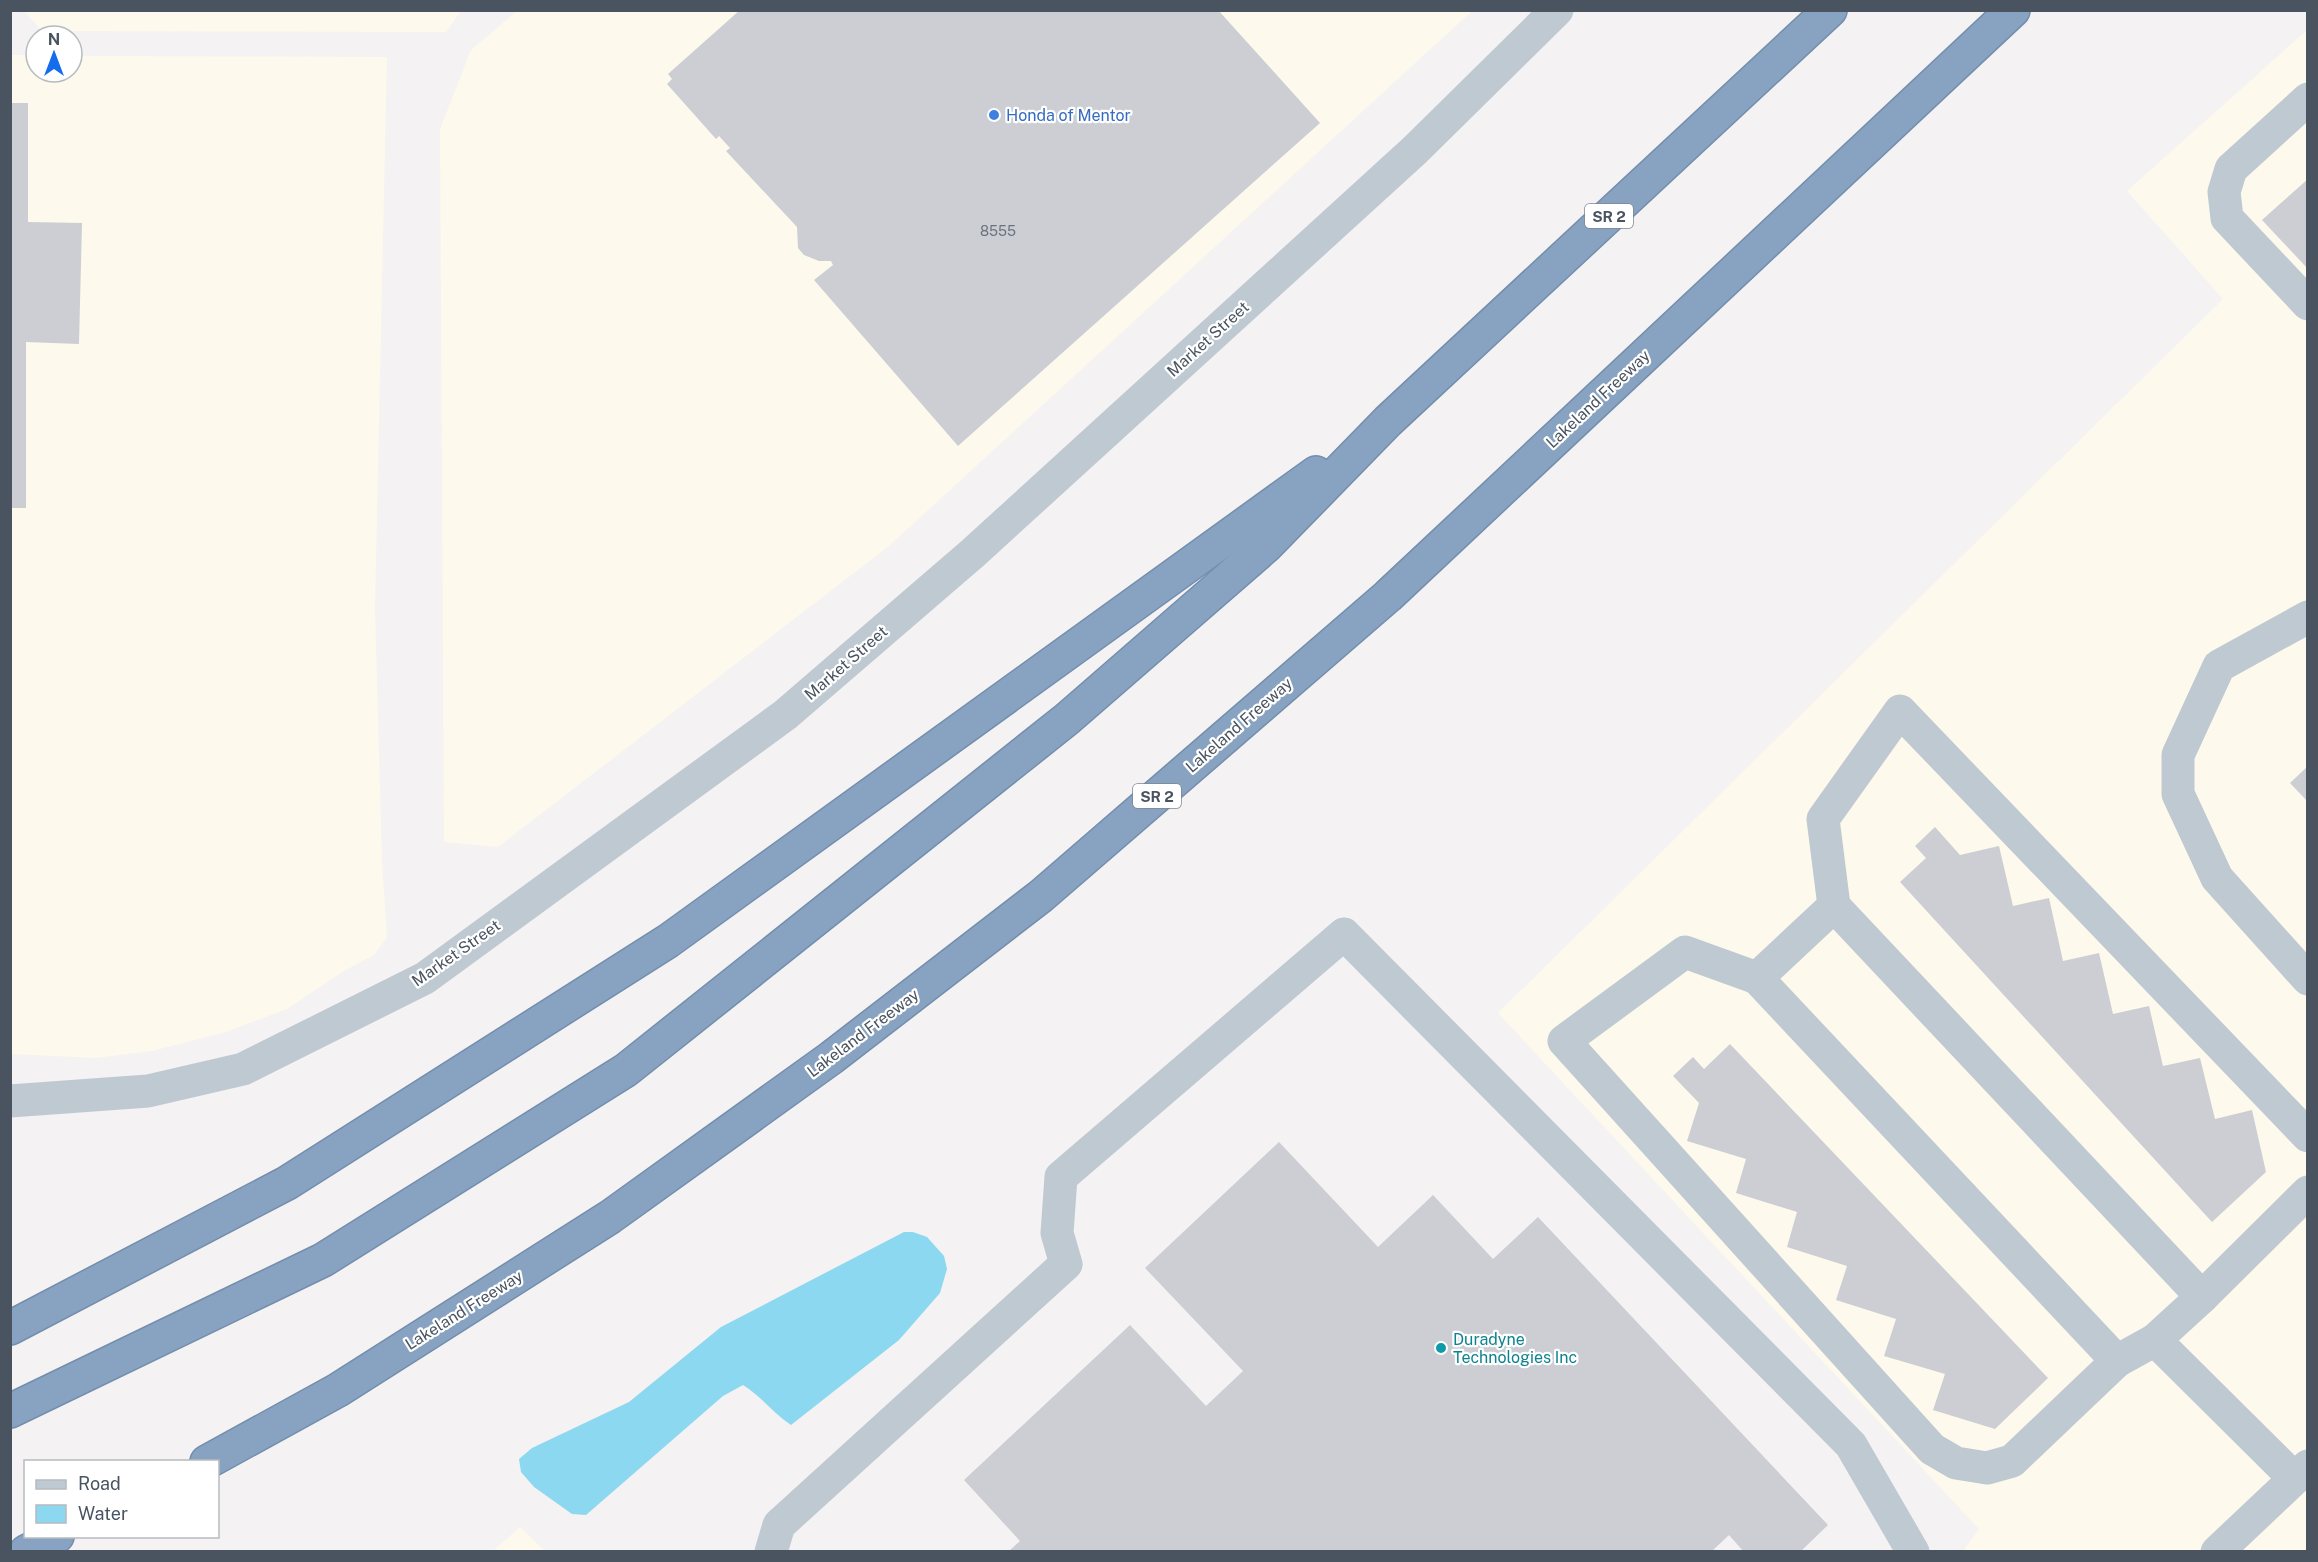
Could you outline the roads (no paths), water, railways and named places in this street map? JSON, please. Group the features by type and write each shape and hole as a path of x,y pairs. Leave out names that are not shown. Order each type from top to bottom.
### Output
{"highway":[{"name":"SR 2","path":"10,1411 323,1260 626,1070 1067,719 1266,546 1388,421 1830,10"},
{"name":"Lakeland Freeway","path":"209,1460 338,1390 610,1217 831,1058 1041,896 1388,596 2013,10"},
{"path":"10,1328 287,1183 668,940 1388,421"},
{"path":"26,1551 53,1538"}],"street":[{"name":"Market Street","path":"10,1101 148,1091 243,1069 425,978 784,715 973,553 1420,146 1557,10"},
{"path":"2307,99 2231,169 2224,192 2227,218 2307,304"},
{"path":"2307,617 2219,666 2178,755 2178,794 2217,878 2307,979"},
{"path":"2202,1297 1834,906 1823,819 1900,711 2307,1137"},
{"path":"1757,978 1834,906"},
{"path":"771,1551 779,1525 1066,1264 1057,1233 1061,1177 1344,934 1851,1445 1913,1551"},
{"path":"2117,1361 1757,978 1684,952 1564,1041 1932,1449 1956,1463 1987,1468 2012,1461 2117,1361 2155,1340 2202,1297 2307,1192"},
{"path":"2155,1340 2301,1472 2217,1551"}],"water":[{"path":"904,1232 913,1232 927,1237 944,1256 947,1269 940,1293 899,1340 791,1425 743,1385 723,1396 586,1515 572,1514 534,1487 521,1472 519,1459 532,1448 629,1402 721,1327"}],"place":[{"name":"Honda of Mentor","path":"994,115"},
{"name":"Duradyne Technologies Inc","path":"1441,1348"}]}
